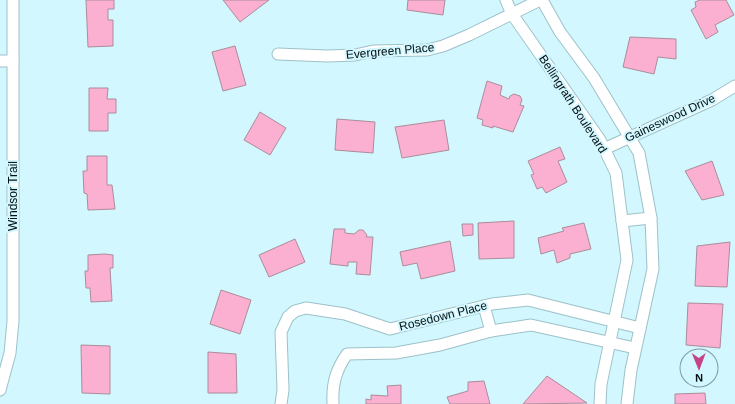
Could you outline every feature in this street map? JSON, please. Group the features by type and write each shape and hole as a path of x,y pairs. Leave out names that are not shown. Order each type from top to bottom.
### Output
{"street":[{"name":"Windsor Trail","path":"0,390 10,353 13,322 13,0"},
{"name":"Bellingrath Boulevard","path":"506,0 512,14 591,127 616,173 627,260 600,384 600,404"},
{"path":"541,0 560,32 594,78 639,152 651,218 653,269 631,370 627,404"},
{"name":"Evergreen Place","path":"278,54 327,56 355,55 373,51 427,50 443,46 541,0"},
{"path":"0,61 13,61"},
{"name":"Gaineswood Drive","path":"604,149 628,136 712,100 735,86"},
{"path":"622,221 651,218"},
{"name":"Rosedown Place","path":"281,404 283,390 281,332 284,323 295,311 314,308 345,314 390,329 484,306 528,300 640,328"},
{"path":"484,306 491,331"},
{"name":"Rosedown Place","path":"333,404 333,380 337,368 347,354 396,353 440,345 491,331 531,325 636,348"}],"building":[{"path":"86,0 114,0 114,9 108,9 108,20 113,20 113,46 88,47"},
{"path":"223,0 269,0 240,22"},
{"path":"408,0 445,0 443,15 407,10"},
{"path":"700,0 726,0 734,15 715,25 718,32 706,39 691,10 696,7 695,2"},
{"path":"630,37 676,39 676,59 658,57 654,74 623,67"},
{"path":"235,46 246,85 223,91 212,52"},
{"path":"487,81 502,86 500,95 509,99 510,96 514,94 520,96 522,100 520,105 524,106 513,132 493,126 493,128 482,125 483,120 477,118"},
{"path":"89,88 108,88 107,99 116,99 116,113 108,113 108,131 89,131"},
{"path":"260,112 286,128 270,155 244,140"},
{"path":"337,119 375,122 373,153 335,150"},
{"path":"444,120 449,150 402,158 395,127"},
{"path":"560,147 565,159 558,161 567,182 546,193 542,187 537,189 531,175 534,174 528,161"},
{"path":"87,156 107,156 107,185 112,185 115,209 88,210 87,194 84,193 83,171 87,171"},
{"path":"712,161 724,195 702,200 685,171"},
{"path":"514,221 514,258 479,259 478,223"},
{"path":"584,223 591,249 570,254 570,258 557,263 554,250 541,254 538,238 564,231 562,228"},
{"path":"462,224 473,224 473,235 463,236"},
{"path":"334,229 345,229 345,233 354,234 359,230 363,230 367,235 366,237 373,237 370,275 356,274 357,262 348,262 348,266 330,264"},
{"path":"295,239 305,262 269,277 259,255"},
{"path":"450,241 455,271 421,279 417,263 403,266 400,252"},
{"path":"730,242 727,287 695,286 697,246"},
{"path":"88,255 113,255 113,268 110,268 112,301 91,302 90,288 86,288 85,271 88,271"},
{"path":"221,290 251,300 240,334 210,324"},
{"path":"688,303 723,304 720,348 686,345"},
{"path":"81,345 110,346 110,394 82,393"},
{"path":"208,352 236,354 237,393 208,393"},
{"path":"547,376 587,403 523,404"},
{"path":"484,381 490,404 450,404 447,397 468,391 468,382"},
{"path":"401,385 401,404 366,404 366,399 371,400 371,395 388,396 387,386"},
{"path":"705,393 706,404 675,404 675,394"}]}
